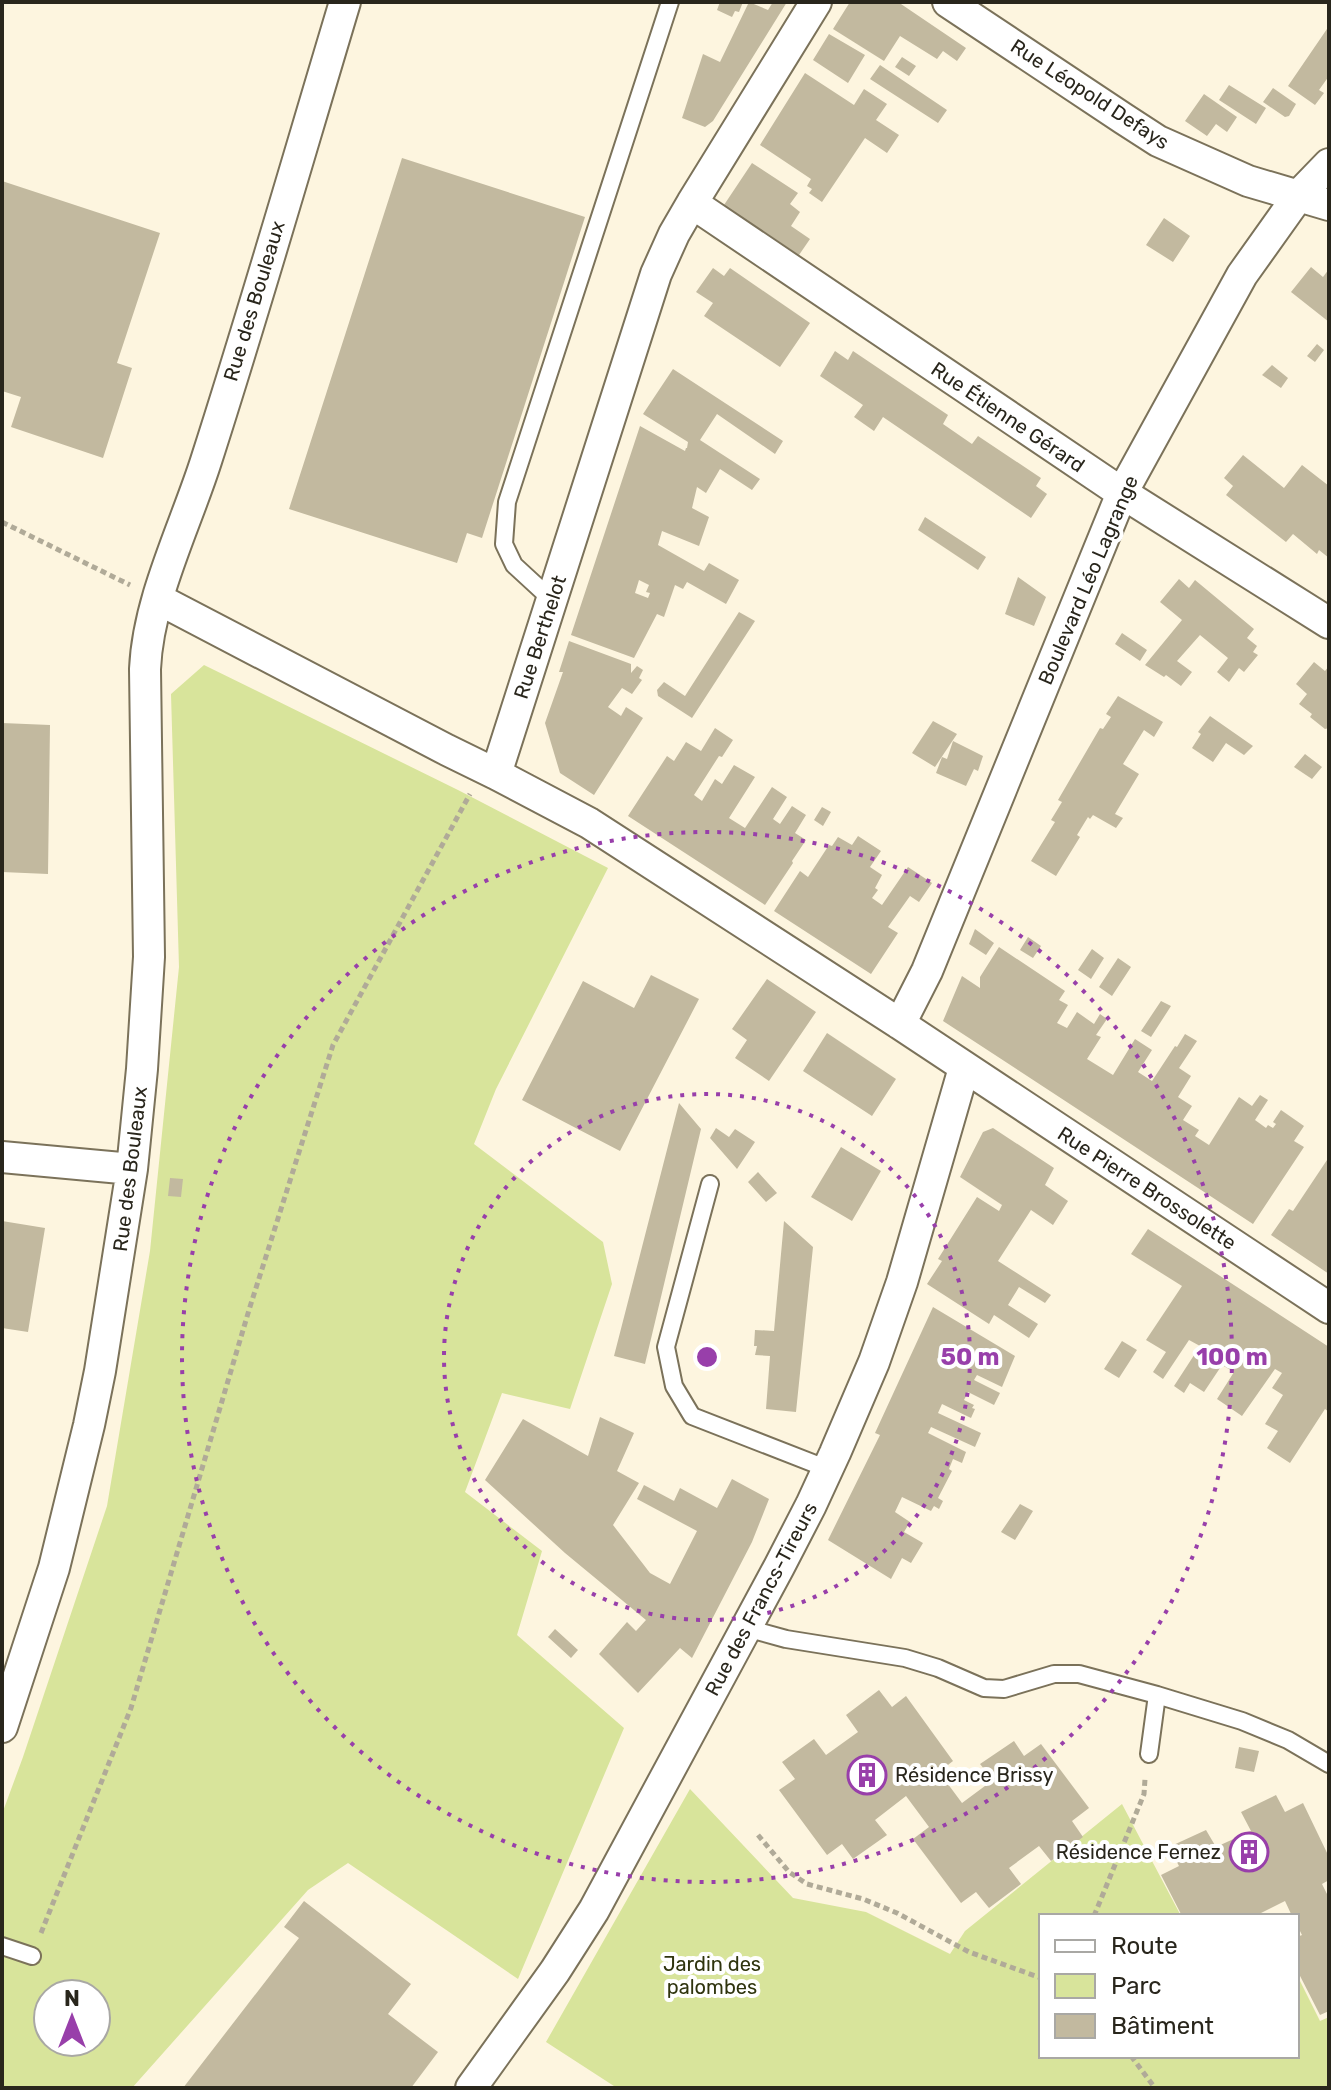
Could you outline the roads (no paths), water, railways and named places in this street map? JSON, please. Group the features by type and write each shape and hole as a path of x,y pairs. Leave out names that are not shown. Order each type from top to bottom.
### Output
{"street":[{"name":"Rue des Bouleaux","path":"2,1727 54,1568 89,1425 132,1169 149,957 145,669 148,637 158,599 211,447 345,2"},
{"name":"Rue Berthelot","path":"490,771 552,600 656,274 692,203 816,2"},
{"name":"Rue Léopold Defays","path":"948,2 1158,141 1228,173 1329,205"},
{"name":"Boulevard Léo Lagrange","path":"900,1024 927,971 1122,493 1242,275 1299,195 1329,164"},
{"name":"Rue Étienne Gérard","path":"692,203 1122,493 1329,623"},
{"path":"158,599 589,823 964,1068"},
{"name":"Rue Pierre Brossolette","path":"964,1068 1329,1308"},
{"name":"Rue des Francs-Tireurs","path":"471,2088 555,1971 594,1910 790,1546 828,1469 874,1362 902,1282 964,1068"},
{"path":"2,1157 132,1169"}],"lane":[{"path":"552,600 514,565 504,544 507,502 670,2"},
{"path":"710,1184 666,1347 674,1386 692,1416 828,1469"},
{"path":"746,1628 786,1639 905,1658 984,1688 1004,1689 1054,1674 1079,1674 1242,1721 1288,1740 1329,1764"},
{"path":"1149,1754 1157,1695"},
{"path":"2,1946 32,1956"}],"place":[{"name":"Résidence Brissy","path":"867,1775"},
{"name":"Résidence Fernez","path":"1249,1852"}],"park label":[{"name":"Jardin des palombes","path":"712,1976"}]}
